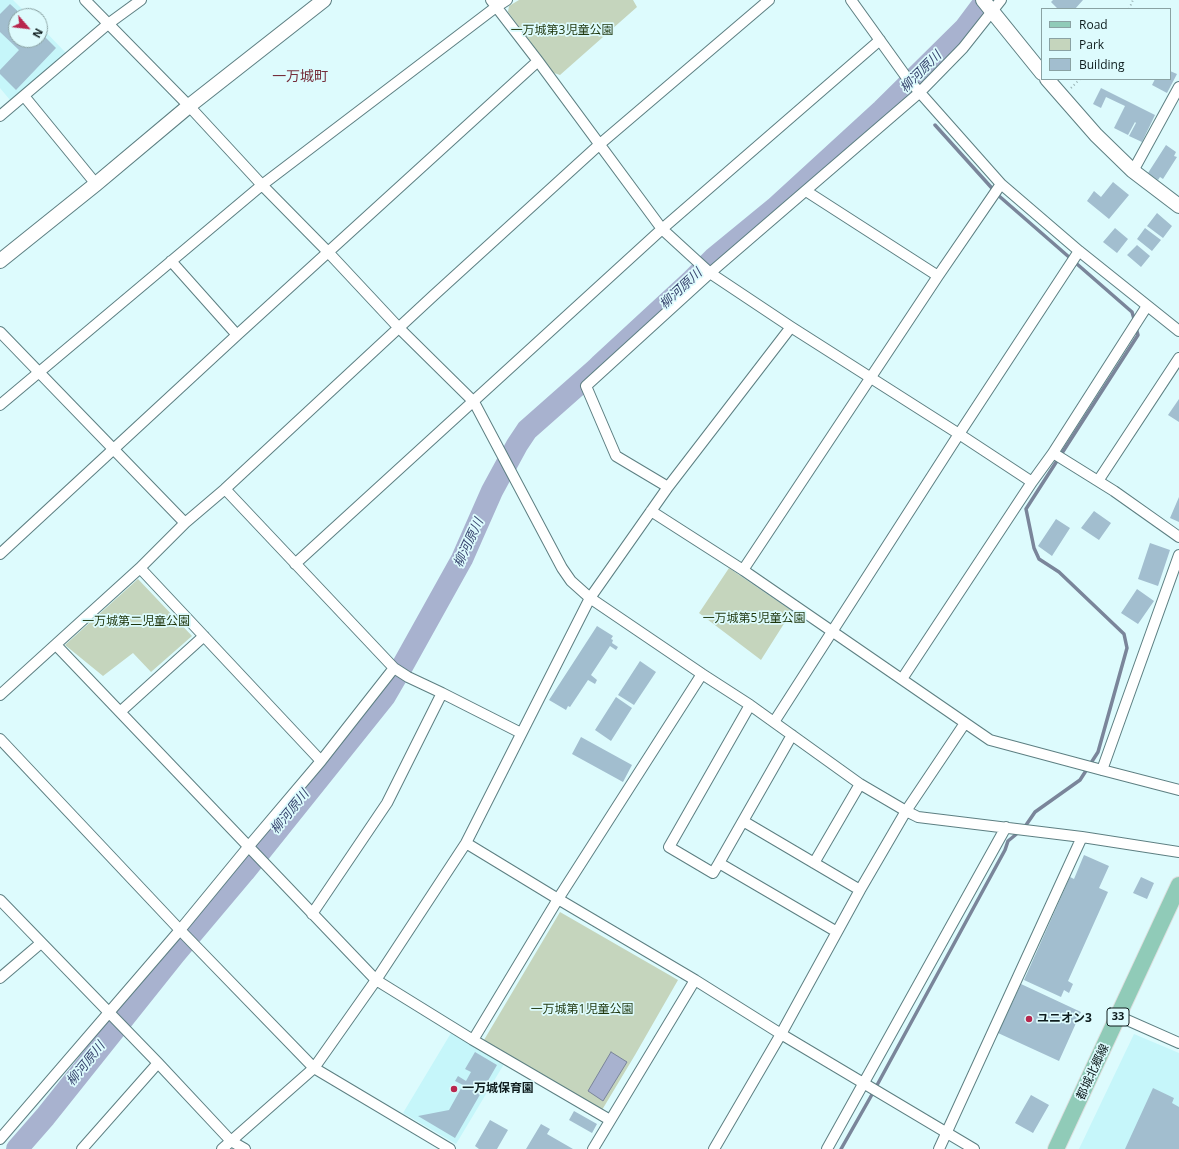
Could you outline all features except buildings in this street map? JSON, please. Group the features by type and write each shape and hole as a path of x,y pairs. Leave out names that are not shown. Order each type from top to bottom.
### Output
{"main road":[{"name":"都城北郷線","path":"1056,1149 1179,885"}],"street":[{"path":"85,0 189,106 262,185 328,252 399,328 474,402 562,568 571,581 590,598 774,722 860,784 906,811 918,816 1034,830 1179,852"},
{"path":"0,116 108,24 141,0"},
{"path":"2,254 96,184 189,106 324,0"},
{"path":"0,405 262,185 494,3 507,0"},
{"path":"0,695 140,568 185,523 225,489 600,144 769,0"},
{"path":"851,0 918,93 1001,184 1079,251 1179,331"},
{"path":"983,0 1041,72"},
{"path":"668,487 616,456 586,386 710,273 918,93 963,48 1001,0"},
{"path":"494,3 662,229 710,273 1032,482"},
{"path":"295,564 662,229 880,40"},
{"path":"0,554 237,335 538,61"},
{"path":"1048,80 1096,135 1133,171 1179,206"},
{"path":"1133,171 1179,87"},
{"path":"24,96 96,184"},
{"path":"743,570 938,276 1001,184"},
{"path":"806,191 938,276"},
{"path":"774,722 831,631 1079,251"},
{"path":"171,261 237,335"},
{"path":"902,679 1032,482 1053,453 1147,306"},
{"path":"222,1149 314,1068 376,980 466,843 590,598 668,487 791,327"},
{"path":"0,332 185,523"},
{"path":"1098,481 1179,358"},
{"path":"1053,453 1098,481 1179,537"},
{"path":"225,489 394,668 521,733"},
{"path":"651,510 743,570 990,740 1179,790"},
{"path":"1102,770 1179,555"},
{"path":"140,568 321,761"},
{"path":"120,712 204,636"},
{"path":"56,645 376,980 473,1040 610,1120"},
{"path":"0,1140 180,930 321,761 394,668"},
{"path":"473,1040 558,899 702,674"},
{"path":"312,914 387,803 442,692"},
{"path":"750,706 669,847 713,872 792,735"},
{"path":"714,1149 781,1034 860,890 906,811 965,723"},
{"path":"0,740 180,930 314,1068 450,1149"},
{"path":"814,863 860,784"},
{"path":"743,821 860,890"},
{"path":"826,1149 1006,827"},
{"path":"939,1149 1082,837"},
{"path":"466,843 974,1149"},
{"path":"719,863 838,932"},
{"path":"0,900 158,1063 231,1141 244,1149"},
{"path":"0,978 41,943"},
{"path":"593,1149 695,980"},
{"path":"1118,1016 1179,1043"},
{"path":"82,1149 158,1063"}],"shaded area":[{"path":"0,0 13,0 21,8 8,8 8,48 48,48 48,34 66,53 10,100 0,88"},
{"name":"一万城保育園","path":"451,1033 504,1064 456,1144 403,1113"},
{"path":"1134,1034 1179,1053 1179,1149 1079,1149"},
{"path":"611,1052 627,1062 603,1101 588,1091"}],"green space":[{"name":"一万城第3児童公園","path":"519,0 633,0 637,7 560,75 554,73 508,12 509,6"},
{"name":"一万城第5児童公園","path":"729,568 792,611 761,660 699,613"},
{"name":"一万城第二児童公園","path":"138,579 192,636 151,672 133,653 103,676 65,645"},
{"name":"一万城第1児童公園","path":"560,912 678,980 602,1110 484,1040"}],"waterway":[{"name":"柳河原川","path":"17,1149 45,1117 175,954 244,872 385,696 462,559 492,491 517,445 527,430 596,369 714,258 775,208 882,110 965,28 986,0"},
{"path":"935,125 999,196 1132,312 1135,322"},
{"path":"1024,828 1035,812 1080,780 1098,752 1127,648 1124,634 1059,572 1039,559 1034,548 1026,509 1138,335 1136,328"},
{"path":"841,1149 1005,850 1008,841 1019,832"}],"place":[{"name":"ユニオン3","path":"1029,1019"},
{"name":"一万城保育園","path":"454,1089"}],"district":[{"name":"一万城町","path":"300,77"}]}
